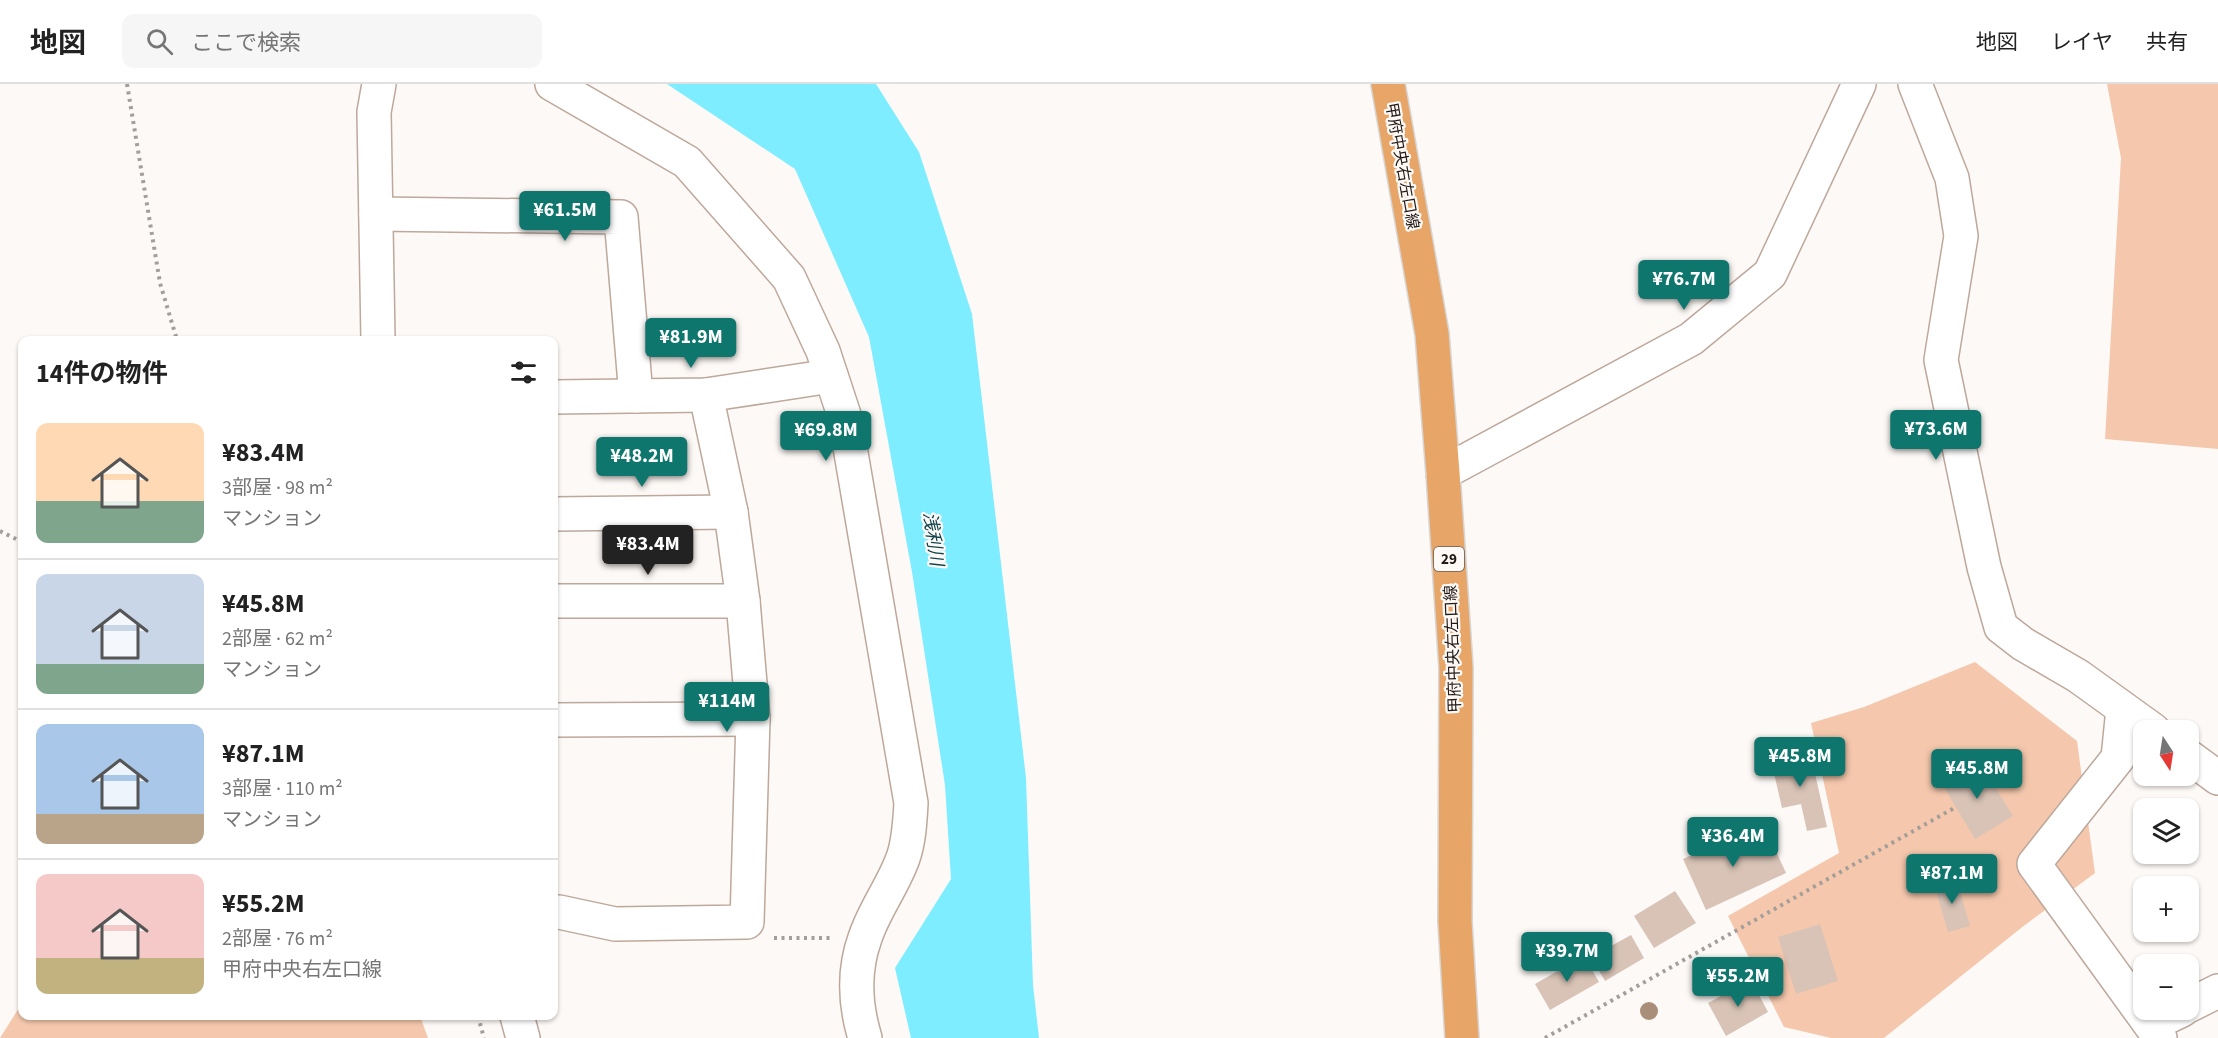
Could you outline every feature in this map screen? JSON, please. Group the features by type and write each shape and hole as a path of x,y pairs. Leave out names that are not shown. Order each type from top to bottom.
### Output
{"main road":[{"name":"甲府中央右左口線","path":"1388,84 1432,334 1443,473 1456,669 1455,922 1462,1038"}],"street":[{"path":"378,336 374,112 379,84"},
{"path":"552,84 687,162 789,278 823,351 844,418 911,803 909,831 903,857 865,938 856,975 858,1014 865,1038"},
{"path":"1443,473 1690,339 1770,274 1859,84"},
{"path":"1915,84 1952,178 1962,236 1941,360 1984,567 2001,627 2023,644 2078,676 2139,720"},
{"path":"376,214 621,217 636,396"},
{"path":"558,397 706,395 831,376"},
{"path":"558,912 615,924 747,922 753,719 743,601 731,512 706,395"},
{"path":"558,514 731,512"},
{"path":"558,601 743,601"},
{"path":"2123,709 2118,759 2034,864 2155,1032 2170,1020"},
{"path":"558,720 753,719"},
{"path":"2199,764 2218,777"},
{"path":"2199,1000 2218,991"},
{"path":"518,1020 523,1038"}],"path":[{"path":"127,84 160,283 176,336"},
{"path":"0,531 18,540"},
{"path":"1545,1038 1956,807"},
{"path":"747,922 755,938 865,938"},
{"path":"479,1020 484,1038"}],"shaded area":[{"path":"2107,84 2218,84 2218,449 2105,439 2121,158"},
{"path":"1975,662 2077,741 2095,873 2021,928 1884,1038 1831,1038 1784,1027 1728,916 1839,853 1811,723 1864,707"},
{"path":"18,1009 18,1020 421,1020 428,1038 0,1038"}],"water":[{"name":"浅利川","path":"667,84 876,84 919,152 972,314 1026,778 1033,985 1039,1038 911,1038 895,968 951,879 945,785 912,572 869,337 795,169"}],"building":[{"path":"1810,751 1827,827 1807,831 1801,804 1782,808 1771,760"},
{"path":"1979,761 2013,816 1975,839 1942,784"},
{"path":"1746,830 1752,844 1769,836 1786,873 1706,910 1683,859"},
{"path":"1956,878 1970,926 1948,932 1934,884"},
{"path":"1675,891 1696,923 1654,948 1634,916"},
{"path":"1820,924 1838,981 1796,994 1778,937"},
{"path":"1631,935 1644,958 1605,981 1591,957"},
{"path":"1584,956 1599,982 1550,1010 1535,984"},
{"path":"1751,980 1768,1012 1726,1036 1708,1003"}]}
